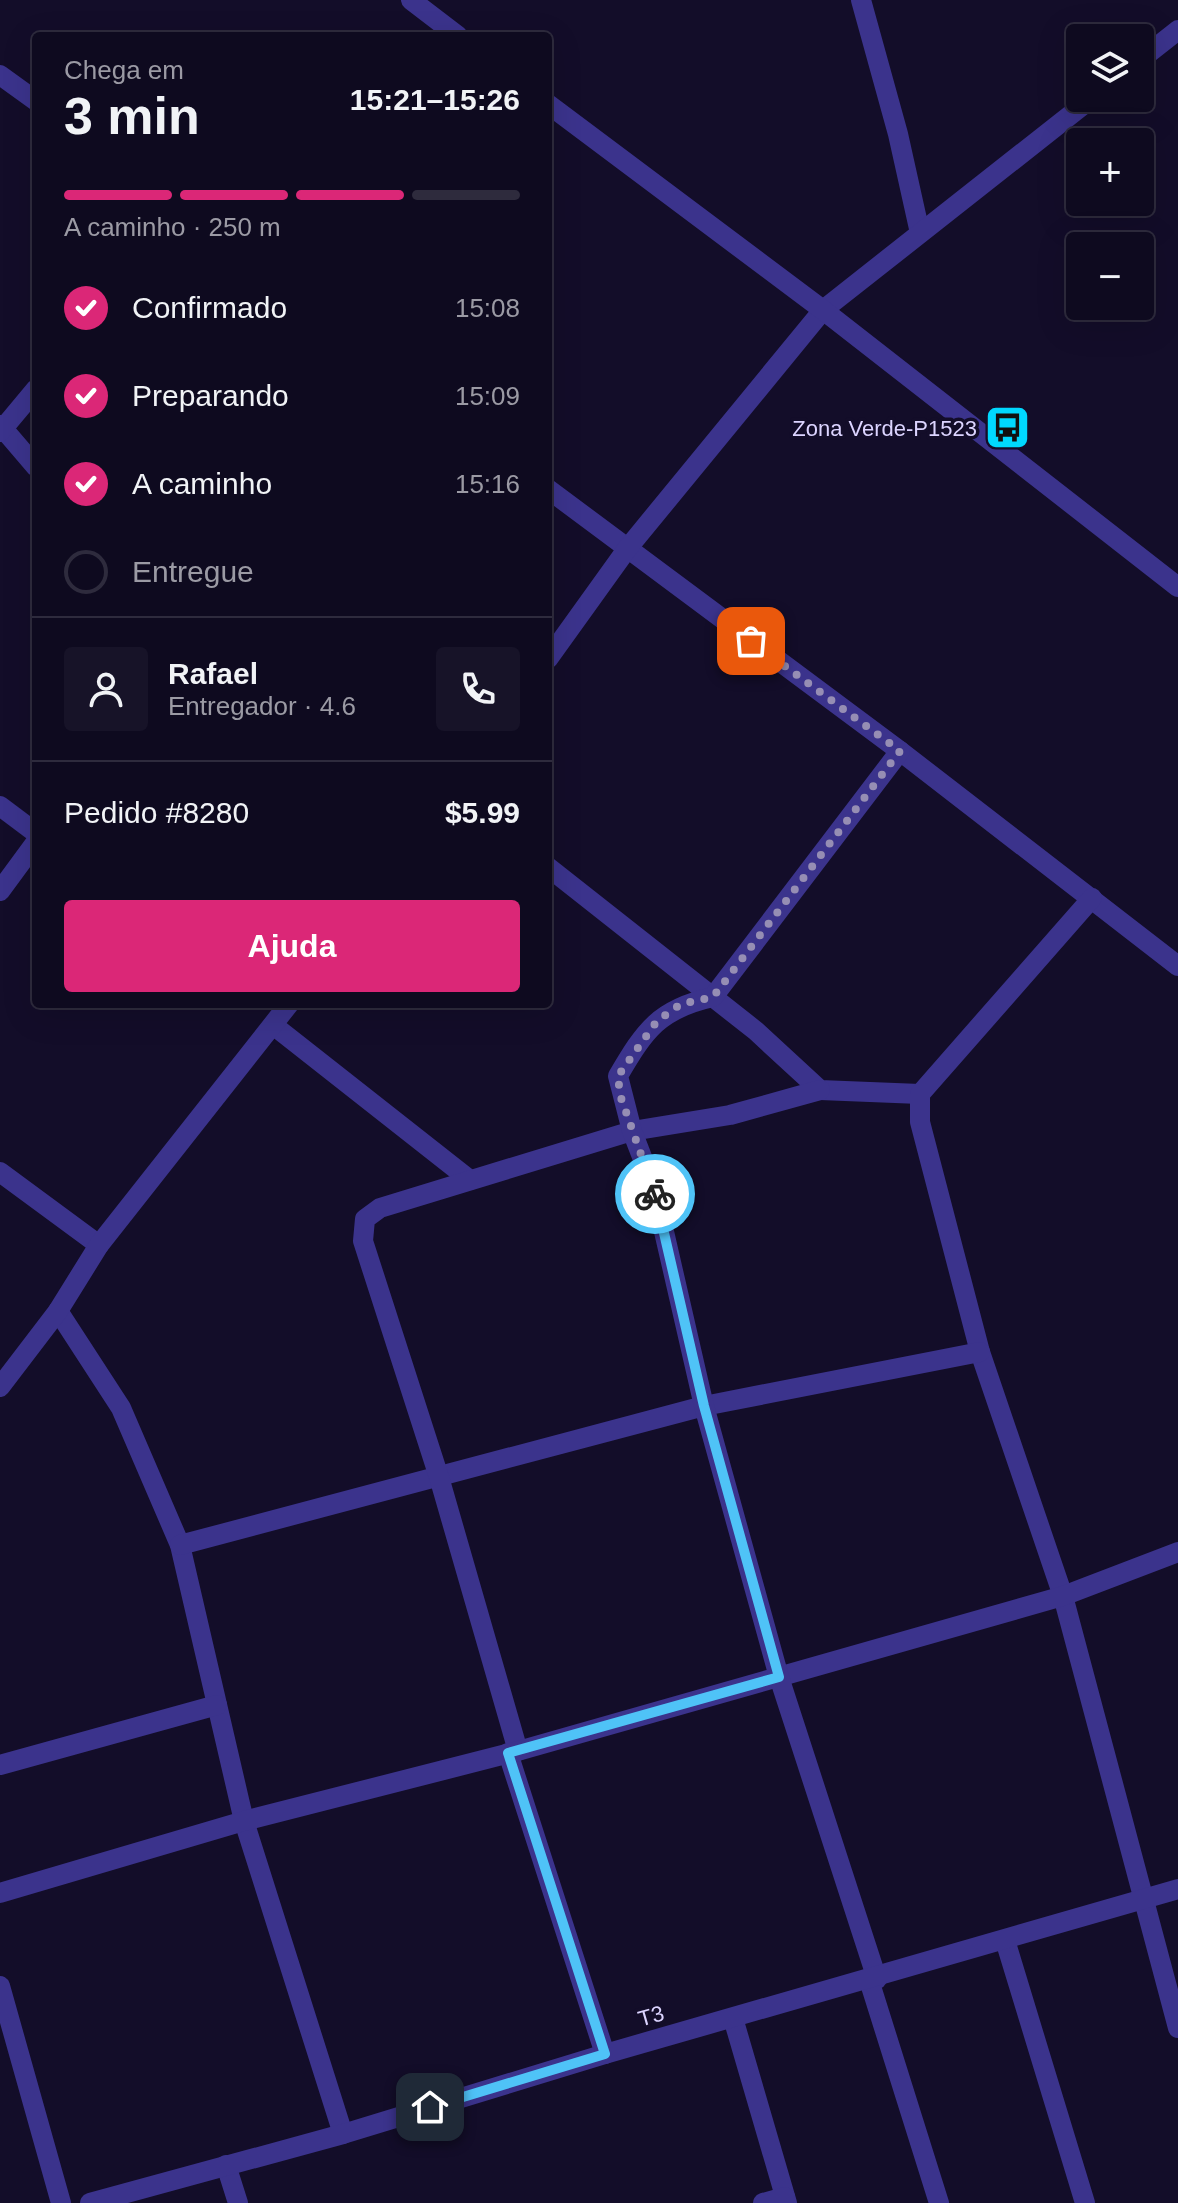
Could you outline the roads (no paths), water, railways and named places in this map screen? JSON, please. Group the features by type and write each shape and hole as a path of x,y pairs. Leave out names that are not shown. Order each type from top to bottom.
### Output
{"street":[{"path":"411,0 453,32"},
{"path":"861,0 898,134 920,233"},
{"path":"1154,49 1178,30"},
{"path":"0,75 32,98"},
{"path":"552,107 823,310 1178,587"},
{"path":"552,653 627,549 823,310 1074,112"},
{"path":"32,393 1,428 32,463"},
{"path":"552,492 900,751 1178,966"},
{"path":"900,751 713,997 681,1004 657,1021 618,1076 632,1131 654,1188 704,1406 779,1677 939,2203"},
{"path":"0,806 32,830"},
{"path":"0,891 32,847"},
{"path":"552,870 786,1056 820,1090"},
{"path":"1092,898 920,1094 920,1122 980,1352 1063,1596 1178,2028"},
{"path":"0,1387 58,1311 99,1245 279,1011 470,1180"},
{"path":"605,2054 513,1752 439,1477 363,1241 365,1219 380,1208 632,1131 730,1115 820,1090 920,1094"},
{"path":"0,1172 99,1245"},
{"path":"58,1311 121,1408 180,1545 244,1821 343,2134"},
{"path":"180,1545 704,1406 980,1352"},
{"path":"0,1893 244,1821 513,1752 1063,1596 1178,1552"},
{"path":"0,1765 217,1705"},
{"name":"T3","path":"90,2203 343,2134 605,2054 873,1980 1178,1889"},
{"path":"1005,1940 1085,2203"},
{"path":"0,1986 61,2203"},
{"path":"733,2018 786,2200 763,2203"},
{"path":"226,2165 238,2203"}],"place":[{"name":"Zona Verde-P1523","path":"1008,428"}]}
